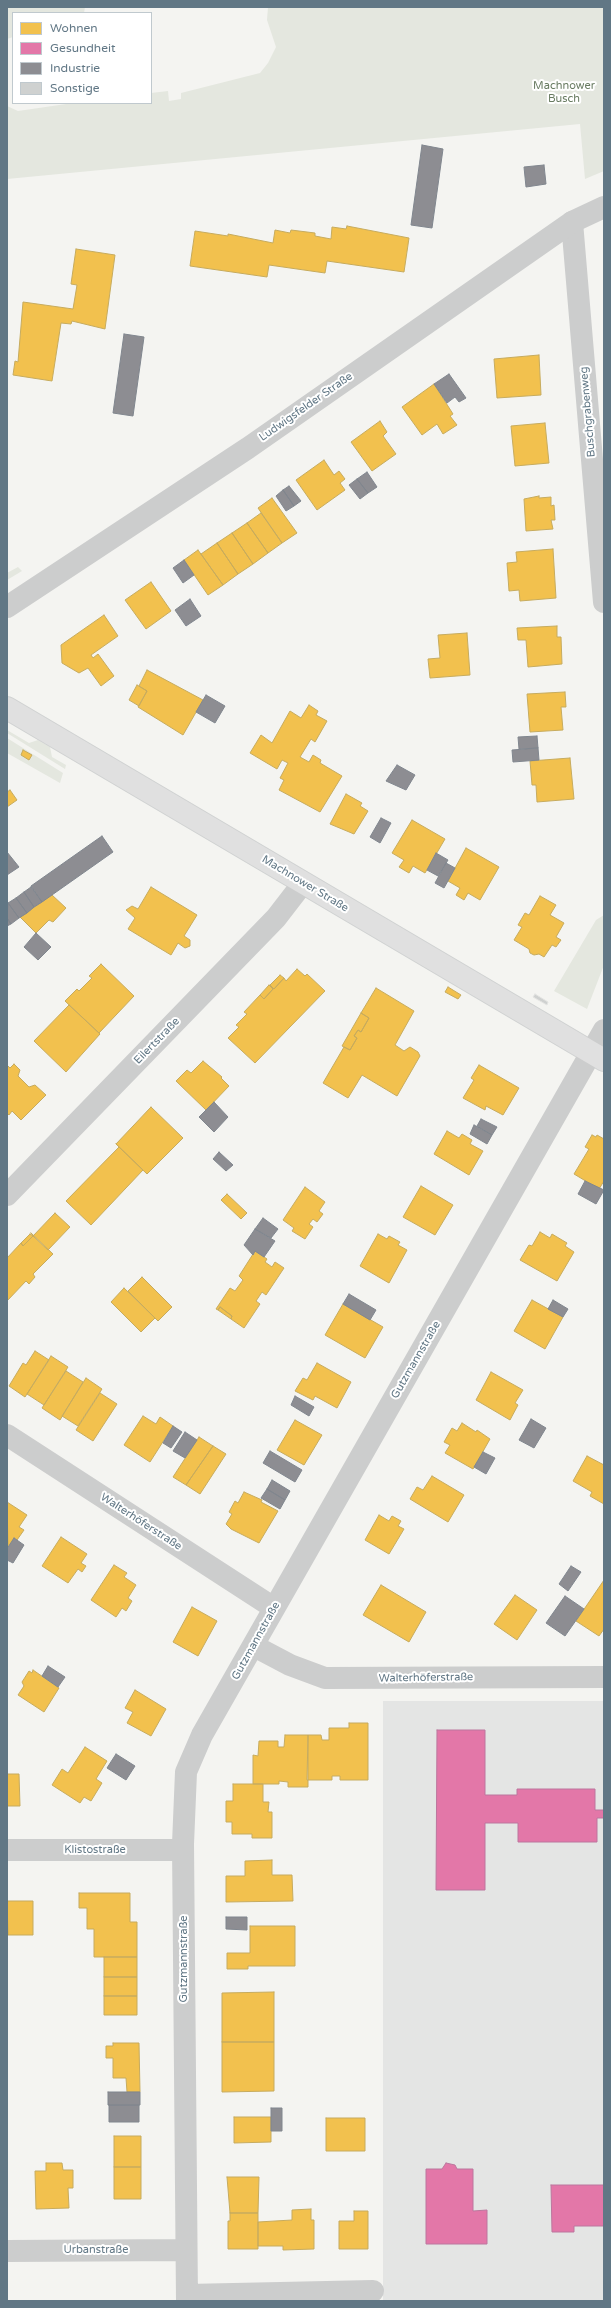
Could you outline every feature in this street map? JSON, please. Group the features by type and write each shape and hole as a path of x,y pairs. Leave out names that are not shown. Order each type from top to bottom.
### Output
{"main road":[{"name":"Machnower Straße","path":"7,708 598,1056"}],"street":[{"name":"Ludwigsfelder Straße","path":"7,607 248,448 572,222 604,206"},
{"name":"Buschgrabenweg","path":"572,222 604,602"},
{"name":"Eilertstraße","path":"7,1195 276,918 304,883"},
{"path":"598,1056 604,1030"},
{"name":"Gutzmannstraße","path":"187,2298 183,1850 186,1772 197,1744 254,1646 274,1608 598,1056"},
{"name":"Walterhöferstraße","path":"7,1435 274,1608"},
{"name":"Walterhöferstraße","path":"254,1646 290,1665 325,1678 604,1676"},
{"name":"Klistostraße","path":"7,1850 183,1850"},
{"name":"Urbanstraße","path":"7,2250 186,2250"},
{"path":"187,2298 373,2291"}],"shaded area":[{"path":"383,1701 604,1701 604,2301 383,2301"}],"green space":[{"path":"7,7 85,7 84,12 12,12 12,37 7,39"},
{"name":"Machnower Busch","path":"268,7 604,7 604,171 585,179 580,124 7,179 7,106 18,111 66,104 152,104 152,93 168,91 169,101 181,99 181,93 260,73 268,63 276,47 267,20"},
{"path":"18,567 22,571 7,580 7,573"},
{"path":"7,730 29,743 38,740 50,747 52,757 66,765 65,769 7,733"},
{"path":"7,738 63,773 60,783 7,753"},
{"path":"604,915 604,965 587,1009 554,991 596,920"}],"building: Wohnen":[{"path":"347,226 409,238 404,272 327,261 325,273 269,265 267,277 190,266 195,231 228,236 228,234 273,243 275,230 290,233 291,230 315,233 315,236 331,239 332,227 346,229"},
{"path":"76,249 115,255 105,329 72,321 71,324 61,323 52,381 13,375 15,361 18,362 23,302 73,309 77,285 71,284"},
{"path":"539,355 541,395 497,398 494,359"},
{"path":"434,384 453,414 450,416 457,425 443,434 437,424 422,435 402,407"},
{"path":"380,421 387,432 383,436 396,454 372,471 351,442"},
{"path":"545,423 549,463 515,466 511,426"},
{"path":"324,460 334,475 339,471 345,479 340,483 345,490 317,510 296,480"},
{"path":"539,496 539,498 551,497 551,506 554,505 555,520 551,520 553,529 526,531 524,499"},
{"path":"272,498 297,533 282,543 258,508"},
{"path":"261,513 282,543 268,553 247,523"},
{"path":"247,523 268,553 253,564 232,533"},
{"path":"232,533 253,564 238,574 217,543"},
{"path":"217,543 238,574 223,585 201,554"},
{"path":"553,549 556,598 520,601 519,590 509,591 507,563 517,562 516,552"},
{"path":"198,550 223,585 208,595 184,560"},
{"path":"151,582 171,611 146,629 125,600"},
{"path":"104,615 118,636 91,655 93,658 98,654 114,676 101,686 88,668 79,673 62,663 61,645"},
{"path":"557,626 557,637 561,637 562,664 528,667 526,640 518,640 517,628"},
{"path":"467,633 470,675 430,678 428,659 440,658 438,635"},
{"path":"147,670 203,700 183,735 138,707 147,691 139,686"},
{"path":"137,685 147,691 139,706 129,700"},
{"path":"565,692 566,707 561,707 563,730 530,732 527,694"},
{"path":"309,705 318,711 316,715 327,721 315,742 311,739 300,757 309,762 313,755 321,760 320,763 342,776 320,812 279,790 284,780 280,778 288,763 282,760 277,769 250,753 261,735 272,743 290,711 301,718"},
{"path":"23,750 32,755 29,760 21,755"},
{"path":"570,758 574,799 537,802 536,785 532,785 530,761"},
{"path":"10,790 17,800 7,807 7,792"},
{"path":"346,794 362,803 360,806 368,811 354,834 330,824"},
{"path":"412,820 445,839 425,873 413,866 409,873 399,867 404,860 392,853"},
{"path":"466,848 499,867 480,900 468,893 464,900 456,895 460,888 448,881"},
{"path":"151,887 197,915 184,936 190,940 190,946 185,948 178,943 171,955 128,929 135,918 126,910 132,906 138,909"},
{"path":"52,895 66,908 53,922 49,920 36,933 20,917"},
{"path":"540,896 556,905 550,915 564,923 556,937 561,940 556,947 552,945 544,957 539,954 534,955 530,953 529,949 514,940 522,927 518,925 525,913 529,915"},
{"path":"101,964 134,996 99,1033 65,1001 77,989 79,991 92,978 89,976"},
{"path":"297,969 305,976 307,974 325,991 255,1063 228,1038 239,1027 236,1025 247,1014 244,1012 260,995 264,999 273,989 269,985 274,989 284,978 286,981"},
{"path":"280,975 284,978 274,989 270,985"},
{"path":"269,985 273,989 264,999 260,995"},
{"path":"448,987 461,995 458,999 445,992"},
{"path":"376,988 414,1011 395,1045 404,1051 410,1047 418,1052 420,1056 397,1096 362,1075 348,1098 323,1083 344,1047 350,1050 357,1038 354,1036 358,1030 361,1032 369,1018 361,1013"},
{"path":"69,1005 100,1034 66,1072 34,1041"},
{"path":"361,1013 369,1018 361,1032 358,1030 354,1036 357,1038 350,1050 342,1046"},
{"path":"203,1061 222,1077 221,1078 229,1086 206,1110 176,1081 187,1070 191,1073"},
{"path":"14,1064 20,1070 18,1076 29,1087 35,1085 46,1095 21,1120 12,1111 9,1115 7,1113 7,1065 10,1068"},
{"path":"479,1065 519,1088 503,1115 486,1106 485,1110 463,1098 474,1080 471,1078"},
{"path":"151,1107 183,1138 147,1174 116,1144"},
{"path":"447,1131 459,1138 462,1134 472,1140 470,1144 483,1151 469,1175 434,1154"},
{"path":"592,1135 596,1137 597,1135 604,1139 604,1181 599,1189 574,1174 589,1149 585,1147"},
{"path":"116,1144 143,1170 91,1225 66,1201 119,1147"},
{"path":"421,1186 453,1205 435,1235 403,1217"},
{"path":"305,1187 325,1202 319,1211 323,1214 317,1222 313,1219 309,1224 313,1227 305,1239 292,1231 294,1228 283,1220"},
{"path":"227,1194 247,1213 241,1219 221,1200"},
{"path":"55,1213 70,1227 48,1250 33,1236"},
{"path":"540,1232 550,1238 552,1234 567,1243 565,1246 574,1252 557,1281 520,1260 529,1245 532,1246"},
{"path":"31,1233 53,1254 33,1274 35,1277 29,1284 26,1281 7,1301 7,1258 21,1243 23,1246 33,1236"},
{"path":"30,1234 33,1236 23,1246 21,1243"},
{"path":"378,1234 387,1239 389,1236 400,1242 398,1245 407,1250 389,1283 360,1266"},
{"path":"255,1251 267,1259 265,1262 272,1267 275,1262 284,1268 266,1295 262,1292 256,1301 260,1304 244,1328 231,1319 232,1316 220,1307 218,1310 216,1309 230,1288 235,1291 243,1280 239,1276"},
{"path":"142,1277 172,1307 158,1321 128,1291"},
{"path":"124,1288 155,1318 141,1332 111,1302"},
{"path":"532,1300 563,1317 545,1349 514,1331"},
{"path":"343,1304 383,1327 365,1358 325,1335"},
{"path":"220,1307 232,1316 231,1319 218,1310"},
{"path":"35,1351 49,1360 25,1397 9,1386 23,1363 26,1365"},
{"path":"51,1356 68,1367 44,1405 27,1394"},
{"path":"317,1363 351,1382 337,1408 315,1396 313,1400 295,1391 303,1378 307,1380"},
{"path":"66,1371 83,1382 60,1420 42,1408"},
{"path":"491,1372 523,1390 515,1403 518,1405 510,1420 476,1400"},
{"path":"86,1378 102,1389 78,1426 62,1416"},
{"path":"100,1393 117,1404 93,1441 76,1430"},
{"path":"143,1416 156,1424 160,1417 173,1426 150,1462 124,1445"},
{"path":"295,1420 322,1435 304,1465 277,1450"},
{"path":"462,1423 476,1432 477,1430 490,1439 473,1469 445,1453 450,1445 444,1442 452,1428 457,1431"},
{"path":"199,1437 213,1446 186,1485 173,1477"},
{"path":"213,1446 226,1454 200,1494 186,1485"},
{"path":"587,1456 604,1465 604,1504 590,1496 592,1492 573,1481"},
{"path":"432,1476 464,1495 448,1522 410,1499 417,1487 423,1490"},
{"path":"244,1492 262,1500 261,1502 278,1511 259,1543 231,1529 226,1524 232,1514 229,1512 235,1501 238,1503"},
{"path":"7,1502 27,1515 19,1527 24,1530 17,1540 14,1538 8,1547"},
{"path":"379,1515 389,1521 392,1516 401,1521 398,1526 404,1529 389,1554 365,1540"},
{"path":"61,1537 87,1554 81,1563 86,1566 82,1572 78,1569 68,1583 42,1566"},
{"path":"114,1565 127,1573 124,1577 136,1585 128,1598 132,1601 126,1611 122,1608 116,1617 91,1600"},
{"path":"604,1580 604,1629 599,1636 576,1621"},
{"path":"381,1585 426,1612 409,1642 363,1615"},
{"path":"515,1595 537,1610 517,1640 494,1624"},
{"path":"192,1607 217,1621 198,1656 173,1642"},
{"path":"33,1670 59,1688 44,1712 18,1695 24,1686 22,1682 29,1671 32,1673"},
{"path":"135,1690 166,1709 151,1736 127,1723 133,1712 125,1708"},
{"path":"349,1723 368,1723 368,1780 340,1780 340,1776 332,1776 332,1780 307,1780 308,1735 321,1735 322,1740 329,1740 329,1728 349,1728"},
{"path":"285,1735 308,1735 308,1787 288,1787 288,1782 279,1781 279,1784 253,1784 253,1755 258,1756 259,1741 278,1741 278,1747 284,1747"},
{"path":"85,1747 107,1761 96,1779 102,1783 91,1801 84,1797 80,1803 52,1785 62,1769 68,1773"},
{"path":"7,1774 19,1774 20,1806 7,1806"},
{"path":"233,1784 263,1784 263,1802 269,1802 268,1812 272,1812 272,1838 252,1838 252,1834 232,1834 232,1822 226,1822 226,1801 233,1801"},
{"path":"272,1860 272,1875 292,1875 293,1901 226,1902 226,1876 245,1876 245,1861"},
{"path":"79,1893 130,1893 130,1922 137,1922 137,1957 94,1957 94,1929 87,1929 87,1908 79,1908"},
{"path":"7,1901 33,1901 33,1935 8,1935"},
{"path":"250,1926 295,1926 295,1966 248,1966 248,1969 227,1969 227,1953 250,1953"},
{"path":"104,1957 137,1957 137,1977 104,1977"},
{"path":"104,1977 137,1977 137,1996 104,1996"},
{"path":"274,1992 274,2042 222,2042 222,1993"},
{"path":"104,1996 137,1996 137,2015 104,2015"},
{"path":"222,2042 274,2042 274,2091 222,2092"},
{"path":"113,2043 139,2043 140,2092 127,2092 126,2078 113,2078 113,2058 106,2058 106,2046 113,2046"},
{"path":"234,2117 271,2117 271,2142 234,2143"},
{"path":"326,2118 365,2118 365,2151 326,2151"},
{"path":"114,2136 141,2136 141,2167 114,2167"},
{"path":"46,2163 62,2163 63,2170 73,2170 73,2188 68,2188 69,2208 36,2209 35,2171 46,2171"},
{"path":"114,2167 141,2167 141,2199 114,2199"},
{"path":"227,2177 259,2177 258,2213 230,2213"},
{"path":"311,2209 311,2220 314,2220 314,2249 283,2250 283,2246 258,2246 258,2222 292,2220 292,2210"},
{"path":"354,2211 368,2211 368,2249 339,2249 339,2221 354,2221"},
{"path":"230,2213 258,2213 258,2249 228,2249 228,2221 230,2221"}],"building: Gesundheit":[{"path":"437,1730 485,1730 485,1795 517,1795 517,1789 595,1789 595,1810 604,1810 604,1818 597,1818 597,1842 518,1842 518,1823 485,1823 485,1890 436,1890"},
{"path":"446,2163 455,2165 457,2169 473,2169 473,2211 487,2210 487,2244 426,2244 426,2169 442,2169"},
{"path":"551,2185 604,2185 604,2226 574,2226 574,2232 552,2232"}],"building: Industrie":[{"path":"422,145 443,149 432,228 411,225"},
{"path":"544,165 546,184 526,187 524,167"},
{"path":"124,334 144,337 133,416 113,413"},
{"path":"449,374 466,398 459,402 455,397 447,403 434,384"},
{"path":"367,472 377,487 368,493 357,479"},
{"path":"357,479 368,493 360,499 349,485"},
{"path":"289,486 301,501 294,506 283,490"},
{"path":"283,490 294,506 286,511 276,496"},
{"path":"184,560 194,575 183,583 173,568"},
{"path":"190,599 201,616 186,626 175,610"},
{"path":"206,695 225,706 215,723 196,712"},
{"path":"537,736 538,748 519,749 518,737"},
{"path":"538,748 539,760 513,762 512,750"},
{"path":"397,765 415,775 406,790 386,781"},
{"path":"381,818 391,823 380,843 370,837"},
{"path":"102,836 113,852 42,902 31,886"},
{"path":"7,852 19,867 7,875"},
{"path":"436,853 448,860 438,876 427,870"},
{"path":"446,863 455,868 444,888 435,883"},
{"path":"31,887 42,902 34,907 24,892"},
{"path":"24,892 34,907 27,913 16,898"},
{"path":"16,898 27,913 19,918 8,903"},
{"path":"8,903 19,918 11,924 7,918"},
{"path":"7,918 11,924 7,926"},
{"path":"36,933 51,947 38,960 24,947"},
{"path":"214,1102 228,1117 214,1132 199,1117"},
{"path":"481,1119 497,1127 492,1135 477,1126"},
{"path":"474,1125 492,1135 487,1144 470,1134"},
{"path":"219,1152 233,1165 226,1171 213,1159"},
{"path":"585,1181 604,1190 596,1204 578,1194"},
{"path":"263,1218 278,1229 271,1238 255,1229"},
{"path":"255,1229 275,1241 264,1257 255,1251 253,1255 244,1245"},
{"path":"349,1294 376,1310 370,1320 343,1304"},
{"path":"553,1300 568,1309 563,1317 548,1309"},
{"path":"295,1396 314,1407 309,1416 291,1405"},
{"path":"531,1419 546,1428 534,1448 519,1440"},
{"path":"173,1426 182,1432 171,1448 163,1443"},
{"path":"185,1432 197,1440 185,1458 173,1451"},
{"path":"270,1451 302,1470 295,1482 263,1463"},
{"path":"483,1452 495,1458 486,1474 474,1467"},
{"path":"272,1480 290,1491 285,1500 267,1489"},
{"path":"267,1489 285,1500 280,1509 261,1498"},
{"path":"14,1538 24,1545 13,1563 7,1560 7,1549"},
{"path":"571,1566 581,1572 568,1591 559,1584"},
{"path":"565,1596 584,1609 565,1636 546,1623"},
{"path":"48,1666 65,1677 58,1687 42,1676"},
{"path":"116,1754 135,1766 126,1780 107,1768"},
{"path":"226,1917 247,1917 247,1930 226,1929"},
{"path":"108,2092 140,2092 140,2105 108,2105"},
{"path":"109,2105 139,2105 139,2122 109,2122"},
{"path":"271,2108 282,2108 282,2131 271,2131"}],"building: Sonstige":[{"path":"535,994 548,1002 547,1005 533,997"}]}
